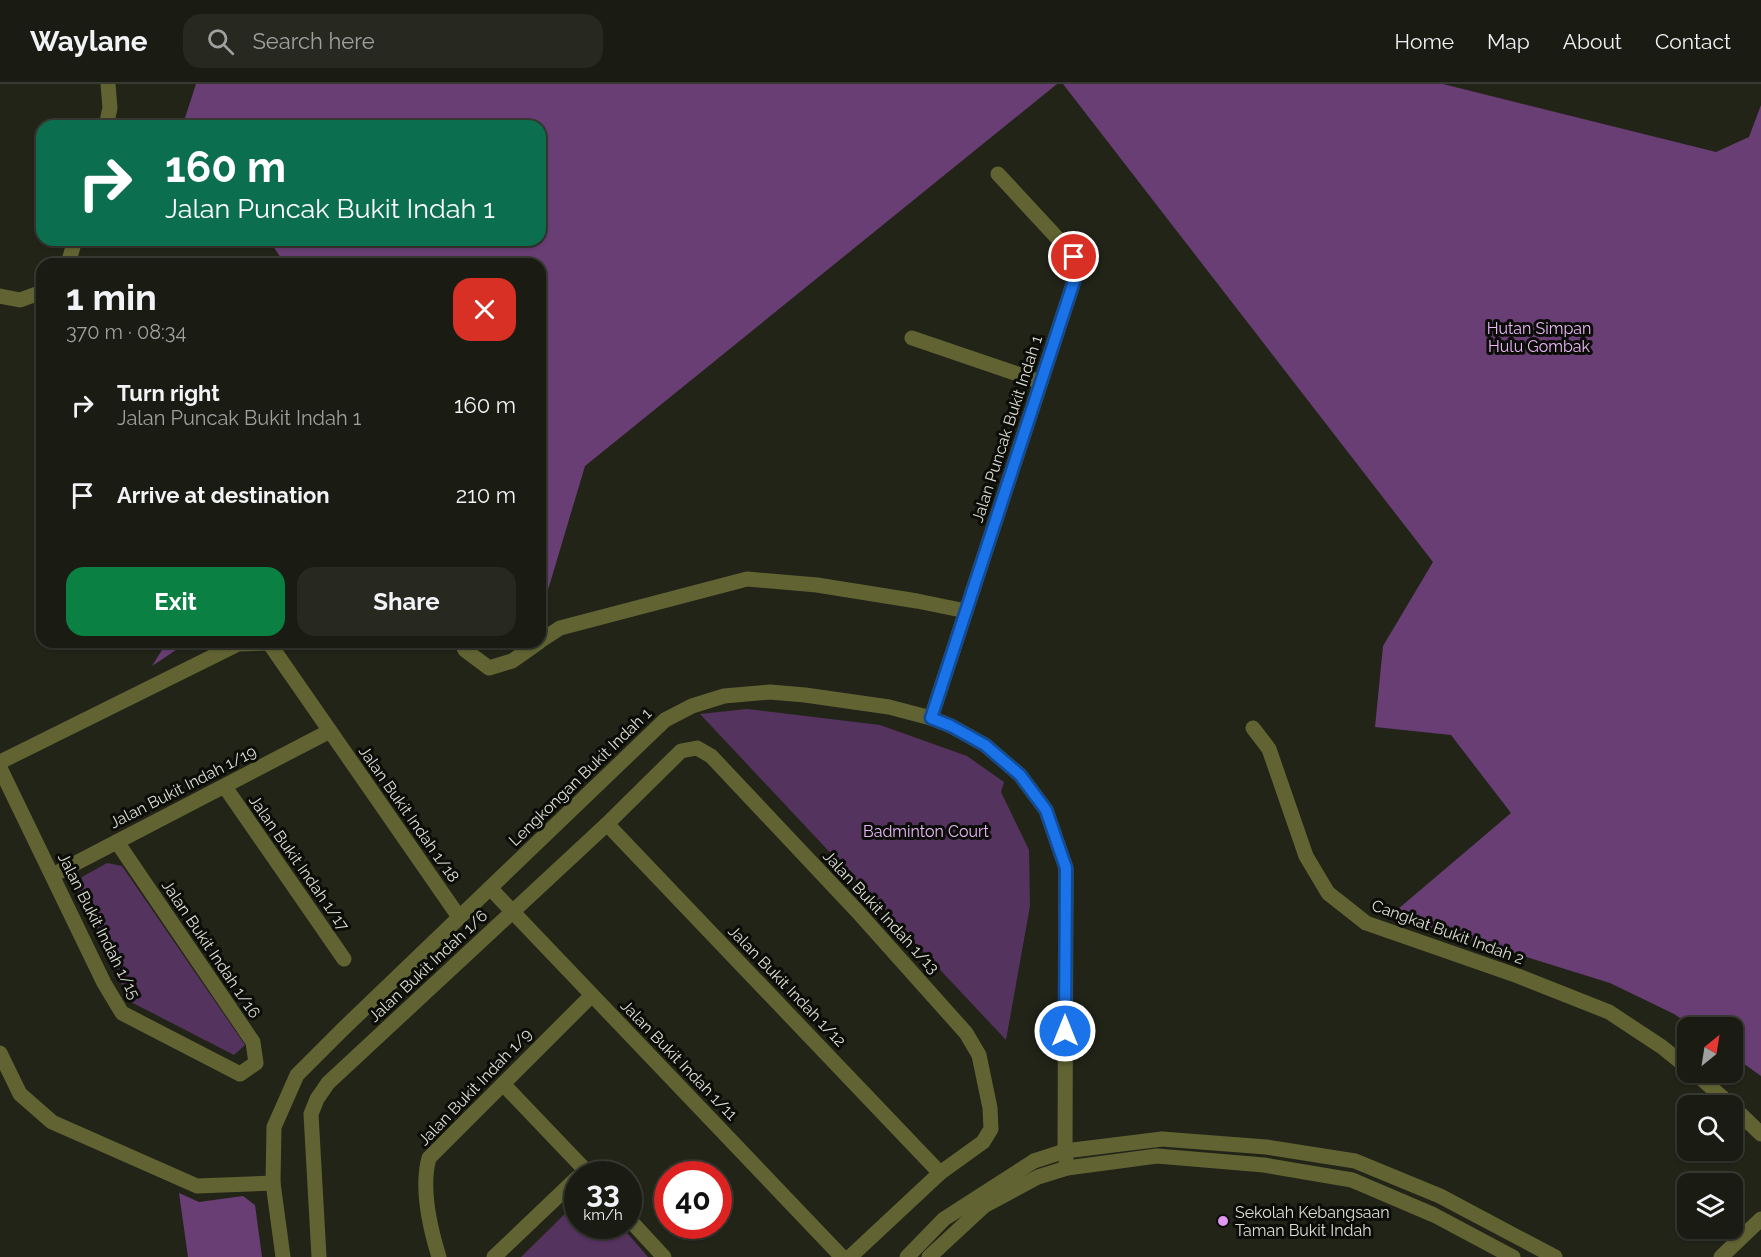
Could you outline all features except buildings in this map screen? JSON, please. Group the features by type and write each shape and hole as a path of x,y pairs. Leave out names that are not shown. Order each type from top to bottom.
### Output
{"street":[{"path":"107,120 110,108 108,84"},
{"name":"Jalan Puncak Bukit Indah 1","path":"931,718 1075,278 1074,257 998,174"},
{"path":"0,296 20,300 36,294"},
{"path":"912,338 1041,381"},
{"path":"546,638 560,628 747,579 828,587 917,601 966,612"},
{"name":"Jalan Bukit Indah 1/18","path":"0,762 230,648"},
{"name":"Jalan Bukit Indah 1/18","path":"272,648 459,917"},
{"path":"464,648 489,668 512,661 531,648"},
{"name":"Lengkongan Bukit Indah 1","path":"283,1257 273,1183 274,1127 297,1075 665,720 692,706 724,696 770,692 805,695 889,706 931,718 985,745 1020,775 1046,810 1066,868 1065,1151 1067,1168"},
{"name":"Cangkat Bukit Indah 2","path":"1253,728 1269,749 1306,856 1328,893 1335,899 1366,923 1518,976 1609,1012 1677,1059"},
{"name":"Jalan Bukit Indah 1/19","path":"53,875 330,731"},
{"name":"Jalan Bukit Indah 1/13","path":"681,751 697,748 711,756 857,911 966,1033 980,1055 990,1108 991,1129 983,1142 940,1173"},
{"name":"Jalan Bukit Indah 1/6","path":"320,1257 311,1114 317,1099 328,1083 607,824 681,751"},
{"name":"Jalan Bukit Indah 1/15","path":"0,768 104,983 122,1013 240,1074"},
{"name":"Jalan Bukit Indah 1/17","path":"225,787 344,959"},
{"name":"Jalan Bukit Indah 1/12","path":"607,824 940,1173"},
{"name":"Jalan Bukit Indah 1/16","path":"117,842 253,1042 256,1064 240,1074"},
{"name":"Jalan Bukit Indah 1/11","path":"490,888 842,1257"},
{"name":"Jalan Bukit Indah 1/9","path":"439,1257 431,1231 425,1172 429,1158 592,995"},
{"path":"0,1053 20,1094 52,1122 197,1186 273,1183"},
{"path":"1706,1083 1720,1095"},
{"path":"503,1084 571,1161"},
{"path":"1743,1117 1761,1134"},
{"path":"907,1257 944,1219 1034,1161 1065,1151 1162,1139 1266,1148 1355,1161 1440,1196 1555,1257"},
{"path":"929,1257 984,1206 1038,1177 1067,1168 1157,1156 1264,1165 1352,1180 1434,1215 1513,1257"},
{"path":"850,1257 940,1173"},
{"path":"494,1257 564,1192"},
{"path":"1721,1257 1761,1219"},
{"path":"642,1233 664,1257"}],"green space":[{"path":"196,84 1057,84 585,466 546,597 546,258 281,258 273,246 546,246 546,120 186,120 185,118"},
{"name":"Hutan Simpan Hulu Gombak","path":"1063,84 1443,84 1716,152 1749,137 1761,105 1761,1076 1743,1063 1743,1017 1679,1017 1610,983 1391,915 1511,813 1451,735 1375,727 1383,646 1433,562"},
{"path":"163,648 179,648 152,666"},
{"name":"Badminton Court","path":"747,709 880,725 967,756 1004,782 1001,792 1029,850 1030,906 1006,1040 700,714"},
{"path":"107,863 122,866 245,1045 234,1055 131,1002 76,896 82,877"},
{"path":"179,1193 199,1202 243,1196 255,1205 262,1257 188,1257"},
{"path":"564,1215 564,1239 632,1239 648,1257 521,1257"}],"place":[{"name":"Sekolah Kebangsaan Taman Bukit Indah","path":"1223,1221"}],"route":[{"path":"1065,1031 1066,868 1046,810 1020,775 985,745 931,718 1075,278 1074,257"}]}
